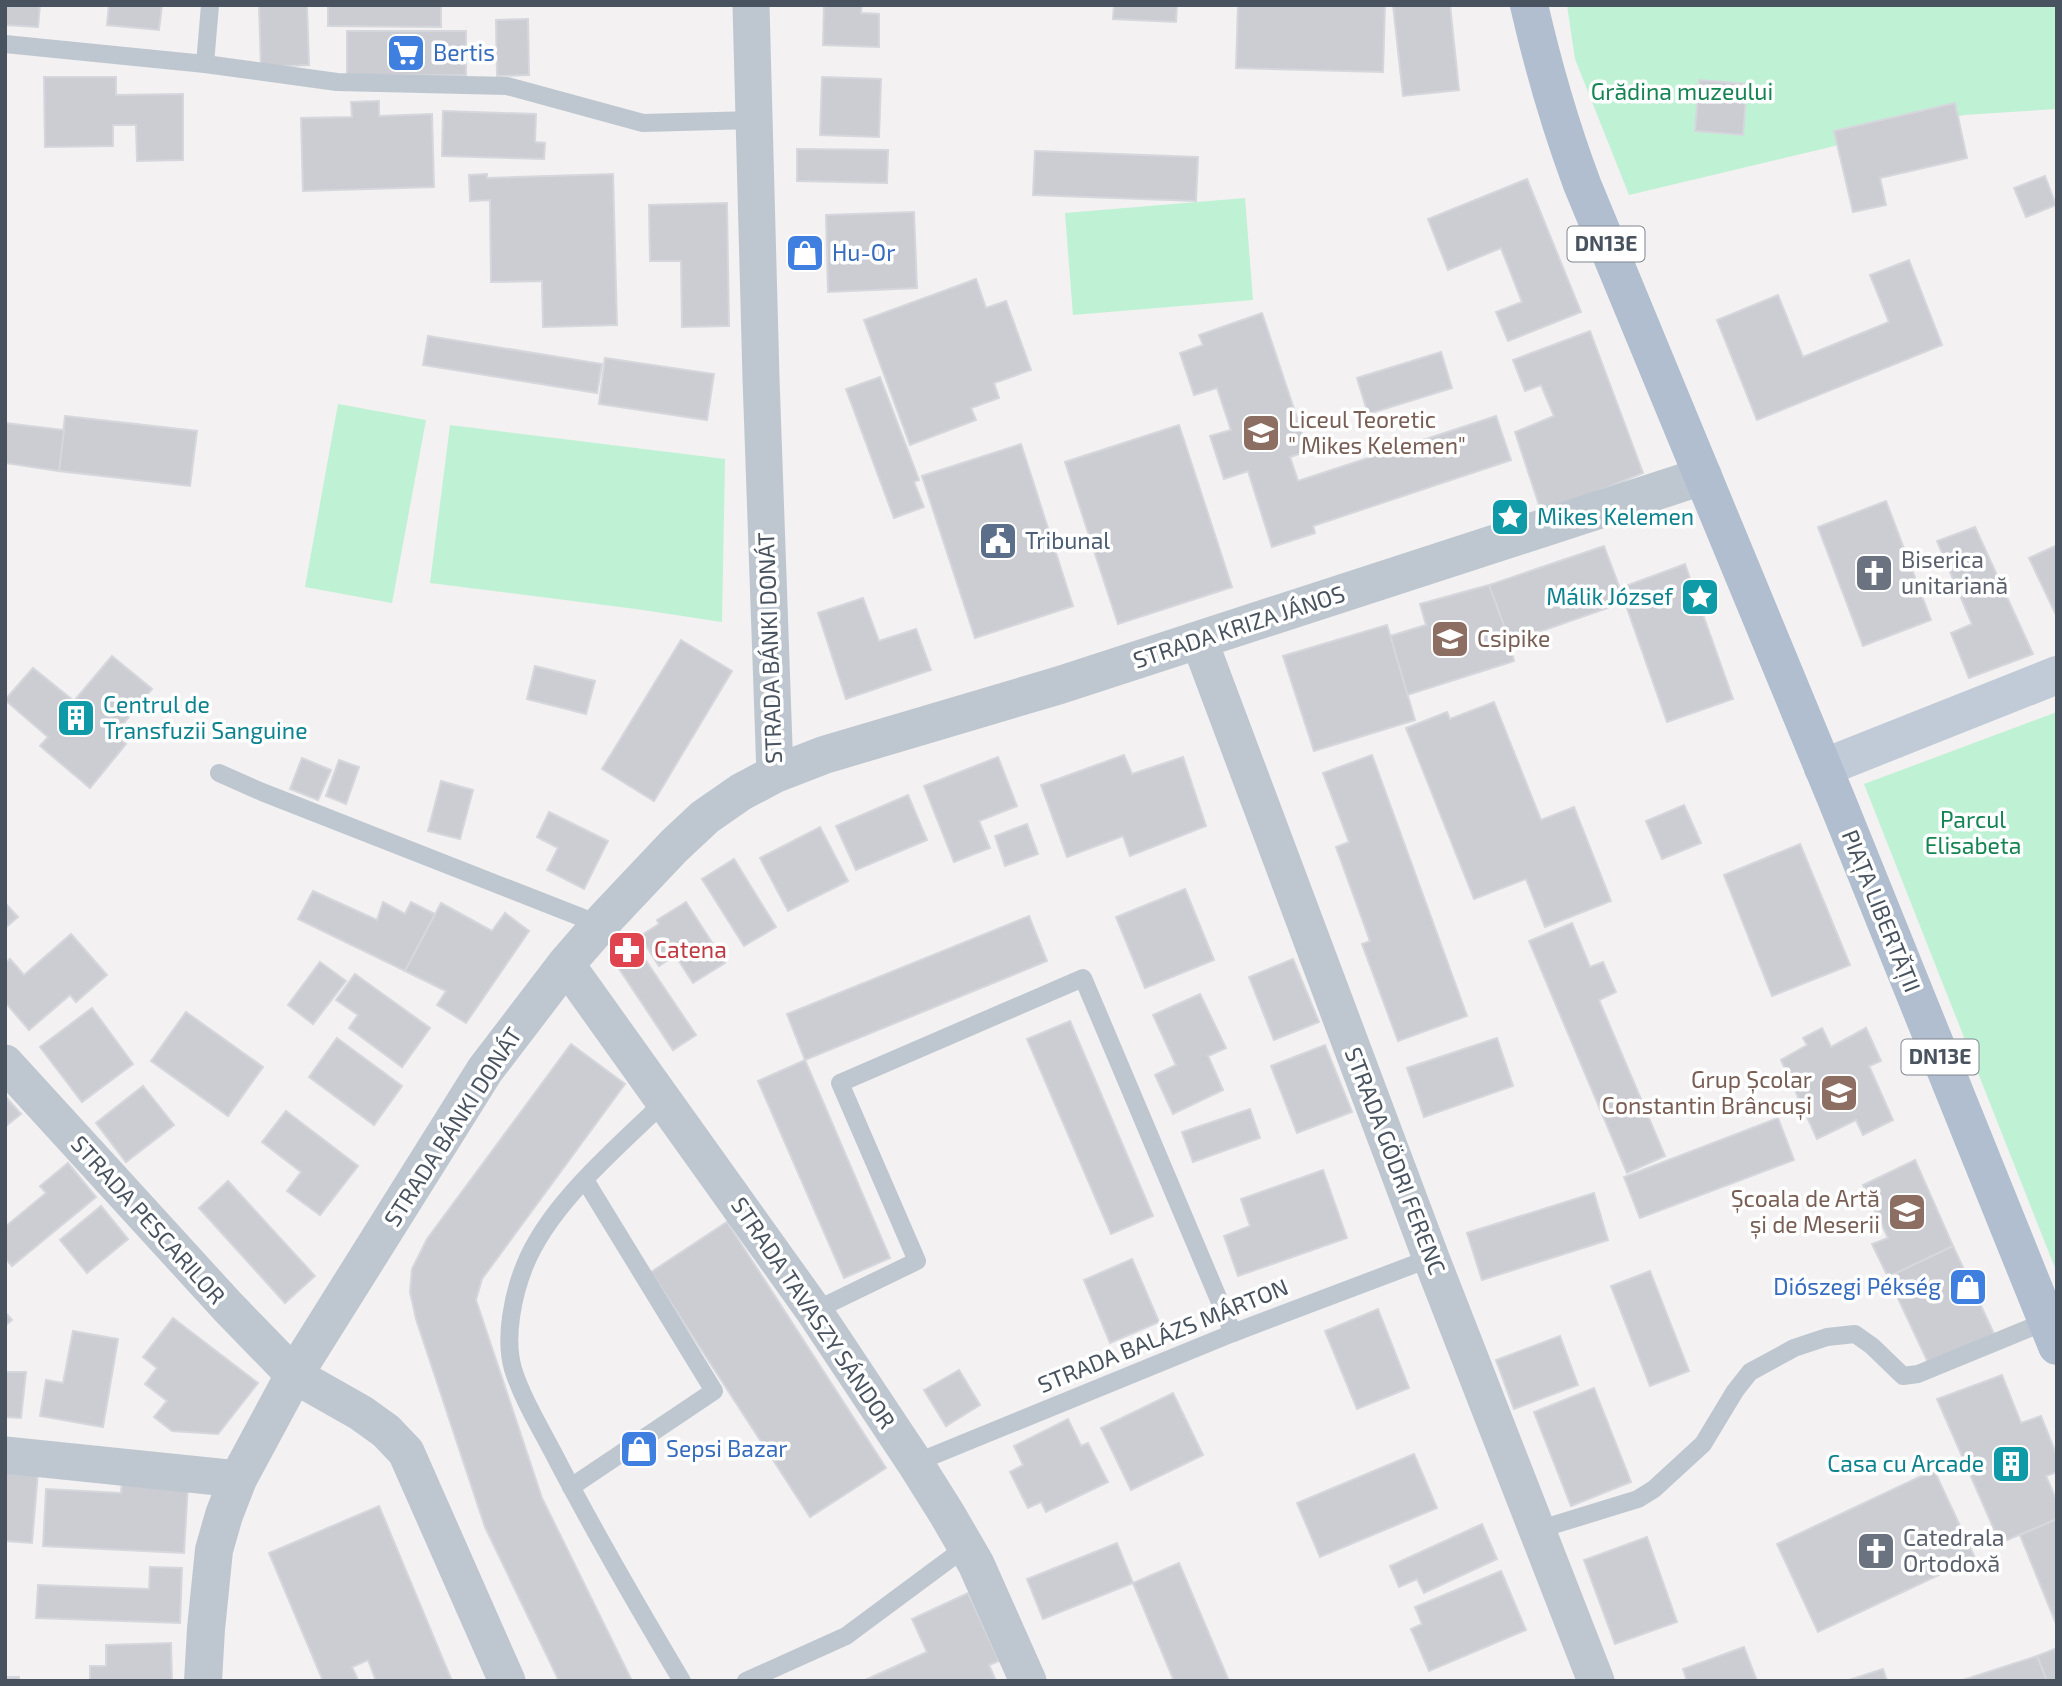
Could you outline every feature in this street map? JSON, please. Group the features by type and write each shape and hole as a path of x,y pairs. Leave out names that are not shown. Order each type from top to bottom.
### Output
{"main road":[{"name":"DN13E","path":"1529,5 1549,88 1577,173 1703,476"},
{"name":"PIAȚA LIBERTĂȚII","path":"1703,476 2052,1334"},
{"path":"1823,768 2057,675"}],"street":[{"name":"STRADA BÁNKI DONÁT","path":"203,1681 215,1550 224,1515 238,1479 294,1375 485,1070 566,964 674,846 705,817 741,792 775,774 751,5"},
{"name":"STRADA KRIZA JÁNOS","path":"775,774 824,755 1060,685 1703,476"},
{"name":"STRADA GÖDRI FERENC","path":"1199,640 1431,1258 1596,1681"},
{"name":"STRADA TAVASZY SÁNDOR","path":"566,964 814,1311 915,1463 976,1564 1028,1681"},
{"name":"STRADA PESCARILOR","path":"5,1063 228,1307 294,1375 361,1413 386,1431 406,1452 507,1681"},
{"path":"5,1455 238,1479"}],"lane":[{"path":"205,64 210,5"},
{"path":"5,44 205,64 337,82 507,86 643,123 754,120"},
{"path":"219,773 261,792 601,925"},
{"path":"814,1311 917,1261 839,1083 1083,978 1233,1333"},
{"path":"665,1101 585,1180 543,1230 524,1265 511,1314 509,1339 513,1368 532,1412 611,1561 682,1681"},
{"path":"571,1487 714,1391 585,1180"},
{"name":"STRADA BALÁZS MÁRTON","path":"915,1463 1233,1333 1431,1258"},
{"path":"1537,1530 1638,1499 1654,1489 1703,1444 1735,1391 1750,1372 1794,1348 1826,1337 1855,1334 1872,1346 1903,1376 2052,1334"},
{"path":"746,1681 846,1636 966,1547"}],"green space":[{"name":"Grădina muzeului","path":"1567,5 2057,5 2057,109 1964,115 1629,195 1575,59"},
{"path":"1245,198 1253,300 1073,315 1065,213"},
{"path":"338,404 426,420 392,603 305,587"},
{"path":"450,425 725,459 722,622 430,583"},
{"name":"Parcul Elisabeta","path":"2057,712 2057,1273 1864,784"}],"building":[{"path":"5,5 40,5 38,27 5,25"},
{"path":"109,5 162,5 159,30 107,25"},
{"path":"259,5 307,5 309,65 261,67"},
{"path":"328,5 441,5 441,27 328,26"},
{"path":"824,5 862,5 861,13 879,14 879,47 823,45"},
{"path":"1114,5 1177,5 1176,22 1113,19"},
{"path":"1238,5 1385,5 1383,72 1236,68"},
{"path":"1393,5 1450,5 1459,90 1403,96"},
{"path":"528,19 529,75 497,76 496,20"},
{"name":"Bertis","path":"347,31 466,31 466,75 347,76"},
{"path":"44,77 116,77 116,95 183,94 183,160 137,161 136,125 113,125 113,146 45,147"},
{"path":"822,77 881,79 879,137 820,135"},
{"path":"1699,80 1747,84 1743,135 1695,131"},
{"path":"379,101 379,116 432,114 434,187 303,191 301,118 352,117 351,102"},
{"path":"1955,103 1967,158 1880,178 1886,205 1853,212 1834,131"},
{"path":"443,111 536,114 535,142 545,143 544,159 442,156"},
{"path":"797,149 888,150 887,183 797,181"},
{"path":"1035,151 1198,157 1196,201 1033,195"},
{"path":"487,174 487,178 613,174 617,325 543,327 542,281 491,282 490,200 470,201 469,175"},
{"path":"2045,176 2056,205 2026,217 2014,188"},
{"path":"1527,179 1581,312 1508,341 1496,312 1522,302 1501,248 1448,270 1428,219"},
{"path":"727,203 729,326 682,327 681,261 650,261 649,205"},
{"path":"914,212 917,288 828,292 826,215"},
{"path":"1909,260 1942,345 1757,420 1717,320 1778,295 1803,357 1889,322 1870,275"},
{"path":"976,279 986,308 1006,301 1031,370 994,383 999,398 971,408 976,420 910,445 864,320"},
{"name":"Liceul Teoretic \" Mikes Kelemen\"","path":"1262,313 1308,451 1290,457 1298,481 1496,416 1511,460 1313,526 1315,533 1272,547 1248,471 1224,479 1210,436 1231,430 1217,388 1194,395 1180,353 1203,345 1199,335"},
{"path":"1590,331 1643,473 1542,514 1515,432 1554,416 1541,385 1525,391 1513,360"},
{"path":"428,336 602,364 597,393 423,365"},
{"path":"1441,352 1452,388 1368,414 1357,378"},
{"path":"605,358 714,374 707,420 599,404"},
{"path":"880,377 919,480 914,482 924,507 894,518 846,389"},
{"path":"65,416 197,431 190,486 59,471"},
{"path":"5,423 64,430 59,471 5,463"},
{"path":"1179,425 1232,587 1118,624 1065,462"},
{"name":"Tribunal","path":"1021,444 1073,606 975,638 922,476"},
{"name":"Biserica unitariană","path":"1886,501 1931,620 1863,646 1818,527"},
{"path":"1975,527 2033,654 1969,678 1951,633 1972,624 1937,541"},
{"path":"2057,545 2057,617 2029,558"},
{"path":"1604,546 1625,602 1510,642 1489,585"},
{"path":"1685,564 1733,699 1667,722 1620,588"},
{"name":"Csipike","path":"1489,585 1510,642 1514,661 1407,695 1390,636 1426,625 1420,604"},
{"path":"863,598 879,641 916,629 931,670 846,699 818,613"},
{"path":"1387,625 1415,720 1314,751 1283,656"},
{"path":"681,640 732,671 654,801 602,769"},
{"name":"Centrul de Transfuzii Sanguine","path":"112,656 152,689 114,735 126,744 90,788 40,746 48,737 5,700 33,668 74,701"},
{"path":"535,666 595,681 586,714 527,699"},
{"path":"1494,702 1541,820 1574,807 1611,901 1545,927 1526,879 1474,899 1406,728 1447,712 1450,719"},
{"path":"1124,755 1132,774 1183,757 1206,826 1130,856 1123,836 1067,857 1041,785"},
{"path":"1372,755 1467,1016 1398,1041 1362,944 1370,941 1336,847 1349,842 1323,773"},
{"path":"998,757 1017,806 979,821 990,848 954,862 924,786"},
{"path":"302,758 331,770 318,800 290,789"},
{"path":"339,760 359,767 346,804 326,796"},
{"path":"441,781 473,790 460,839 428,831"},
{"path":"908,795 927,840 856,870 836,826"},
{"path":"1684,805 1701,843 1662,859 1646,821"},
{"path":"549,812 608,841 584,889 547,870 558,848 537,837"},
{"path":"1027,824 1038,854 1005,866 995,836"},
{"path":"820,827 848,881 788,911 760,858"},
{"path":"1800,844 1850,965 1772,996 1724,875"},
{"path":"734,859 776,927 744,946 702,879"},
{"path":"1185,889 1214,960 1145,988 1116,917"},
{"path":"313,891 377,920 383,902 405,914 411,902 435,914 405,971 298,919"},
{"path":"686,902 725,963 693,983 675,955 659,966 640,936 659,924 657,920"},
{"path":"5,903 18,917 5,928"},
{"path":"441,903 492,931 505,913 529,931 466,1023 437,1005 446,991 405,971"},
{"path":"1029,916 1047,961 805,1060 787,1014"},
{"path":"1572,923 1590,967 1603,962 1616,992 1599,1000 1665,1156 1627,1173 1529,941"},
{"path":"71,934 107,975 76,1002 70,995 29,1030 5,1002 5,963 10,959 24,975"},
{"path":"632,940 696,1035 673,1050 610,955"},
{"path":"1293,959 1319,1022 1274,1040 1249,977"},
{"path":"320,962 346,981 313,1024 288,1005"},
{"path":"355,974 430,1028 402,1067 349,1028 358,1015 336,1000"},
{"path":"1200,994 1226,1048 1208,1056 1223,1090 1173,1114 1155,1075 1176,1065 1153,1015"},
{"path":"92,1008 133,1064 82,1102 40,1047"},
{"path":"186,1012 263,1067 228,1116 151,1061"},
{"path":"1070,1021 1153,1216 1111,1234 1027,1039"},
{"name":"Grup Școlar Constantin Brâncuși","path":"1822,1028 1831,1047 1866,1028 1881,1061 1869,1066 1893,1120 1863,1135 1856,1120 1817,1139 1781,1060 1807,1045 1803,1038"},
{"path":"337,1038 402,1086 374,1125 309,1077"},
{"path":"1497,1038 1513,1086 1424,1117 1407,1068"},
{"path":"571,1044 625,1084 482,1279 476,1300 542,1498 632,1681 559,1681 485,1527 416,1319 410,1292 412,1269 427,1239"},
{"path":"1325,1045 1352,1112 1297,1133 1271,1066"},
{"path":"805,1060 890,1258 844,1278 758,1081"},
{"path":"143,1086 174,1125 126,1162 96,1123"},
{"path":"5,1096 21,1114 5,1127"},
{"path":"1250,1109 1260,1138 1193,1162 1182,1132"},
{"path":"286,1111 358,1166 320,1215 287,1191 301,1172 262,1142"},
{"path":"1778,1118 1794,1160 1640,1218 1624,1177"},
{"name":"Școala de Artă și de Meserii","path":"1915,1160 1953,1246 1888,1277 1872,1244 1888,1238 1863,1185"},
{"path":"68,1163 96,1197 12,1266 5,1258 5,1227 46,1193 40,1186"},
{"path":"1323,1170 1347,1238 1238,1276 1224,1236 1250,1226 1241,1199"},
{"path":"228,1181 315,1276 285,1303 199,1208"},
{"path":"1594,1193 1608,1240 1482,1280 1467,1233"},
{"path":"101,1206 128,1239 87,1273 60,1240"},
{"path":"727,1222 886,1468 810,1517 651,1272"},
{"path":"1953,1246 1997,1340 1932,1371 1888,1277"},
{"path":"1132,1259 1159,1322 1110,1343 1084,1280"},
{"path":"1650,1271 1689,1371 1650,1386 1611,1286"},
{"path":"1378,1309 1409,1388 1357,1409 1325,1331"},
{"path":"5,1312 12,1320 5,1326"},
{"path":"173,1318 258,1383 218,1434 172,1431 154,1417 167,1401 145,1384 157,1368 143,1357"},
{"path":"73,1331 118,1339 103,1427 40,1416 46,1380 63,1383"},
{"path":"1560,1336 1578,1385 1514,1409 1496,1360"},
{"path":"959,1370 980,1405 946,1426 924,1390"},
{"path":"5,1372 26,1372 21,1418 5,1417"},
{"name":"Casa cu Arcade","path":"2002,1375 2021,1423 2041,1416 2057,1456 2057,1472 2046,1476 2057,1501 2057,1519 2000,1543 1937,1399"},
{"path":"1594,1388 1631,1482 1571,1506 1534,1412"},
{"path":"1173,1393 1203,1455 1131,1490 1101,1428"},
{"path":"1068,1419 1081,1446 1088,1443 1108,1482 1046,1512 1041,1502 1028,1508 1010,1472 1023,1465 1014,1446"},
{"path":"1414,1454 1437,1508 1320,1557 1297,1503"},
{"path":"5,1469 38,1472 32,1543 5,1541"},
{"name":"Catedrala Ortodoxă","path":"1934,1470 1975,1558 1818,1632 1777,1544"},
{"path":"122,1482 188,1485 184,1553 43,1546 46,1489 121,1493"},
{"path":"379,1506 452,1681 376,1681 368,1660 352,1667 358,1680 323,1681 269,1553"},
{"path":"2057,1519 2057,1626 2020,1535"},
{"path":"1482,1524 1497,1559 1424,1593 1417,1579 1399,1587 1390,1566"},
{"path":"1647,1537 1677,1622 1615,1644 1584,1560"},
{"path":"1117,1543 1133,1583 1043,1619 1027,1579"},
{"path":"1179,1563 1229,1681 1174,1681 1133,1583"},
{"path":"150,1567 182,1568 180,1623 36,1618 38,1585 149,1589"},
{"path":"1501,1571 1526,1630 1429,1671 1411,1629 1422,1624 1415,1607"},
{"path":"968,1593 999,1661 989,1665 996,1681 863,1681 927,1652 912,1619"},
{"path":"171,1643 172,1681 90,1681 90,1666 106,1666 106,1645"},
{"path":"1744,1647 1757,1681 1687,1681 1683,1669"},
{"path":"2057,1648 2057,1681 2047,1681 2037,1656"},
{"path":"2037,1656 2047,1681 1960,1681"},
{"path":"1883,1669 1887,1681 1846,1681"},
{"path":"5,1677 19,1677 19,1681 5,1681"}],"place":[{"name":"Bertis","path":"406,53"},
{"name":"Hu-Or","path":"805,253"},
{"name":"Liceul Teoretic \" Mikes Kelemen\"","path":"1261,433"},
{"name":"Mikes Kelemen","path":"1510,517"},
{"name":"Tribunal","path":"998,541"},
{"name":"Biserica unitariană","path":"1874,573"},
{"name":"Málik József","path":"1700,597"},
{"name":"Csipike","path":"1450,639"},
{"name":"Centrul de Transfuzii Sanguine","path":"76,718"},
{"name":"Catena","path":"627,950"},
{"name":"Grup Școlar Constantin Brâncuși","path":"1839,1093"},
{"name":"Școala de Artă și de Meserii","path":"1907,1212"},
{"name":"Diószegi Pékség","path":"1968,1287"},
{"name":"Sepsi Bazar","path":"639,1449"},
{"name":"Casa cu Arcade","path":"2011,1464"},
{"name":"Catedrala Ortodoxă","path":"1876,1551"}]}
